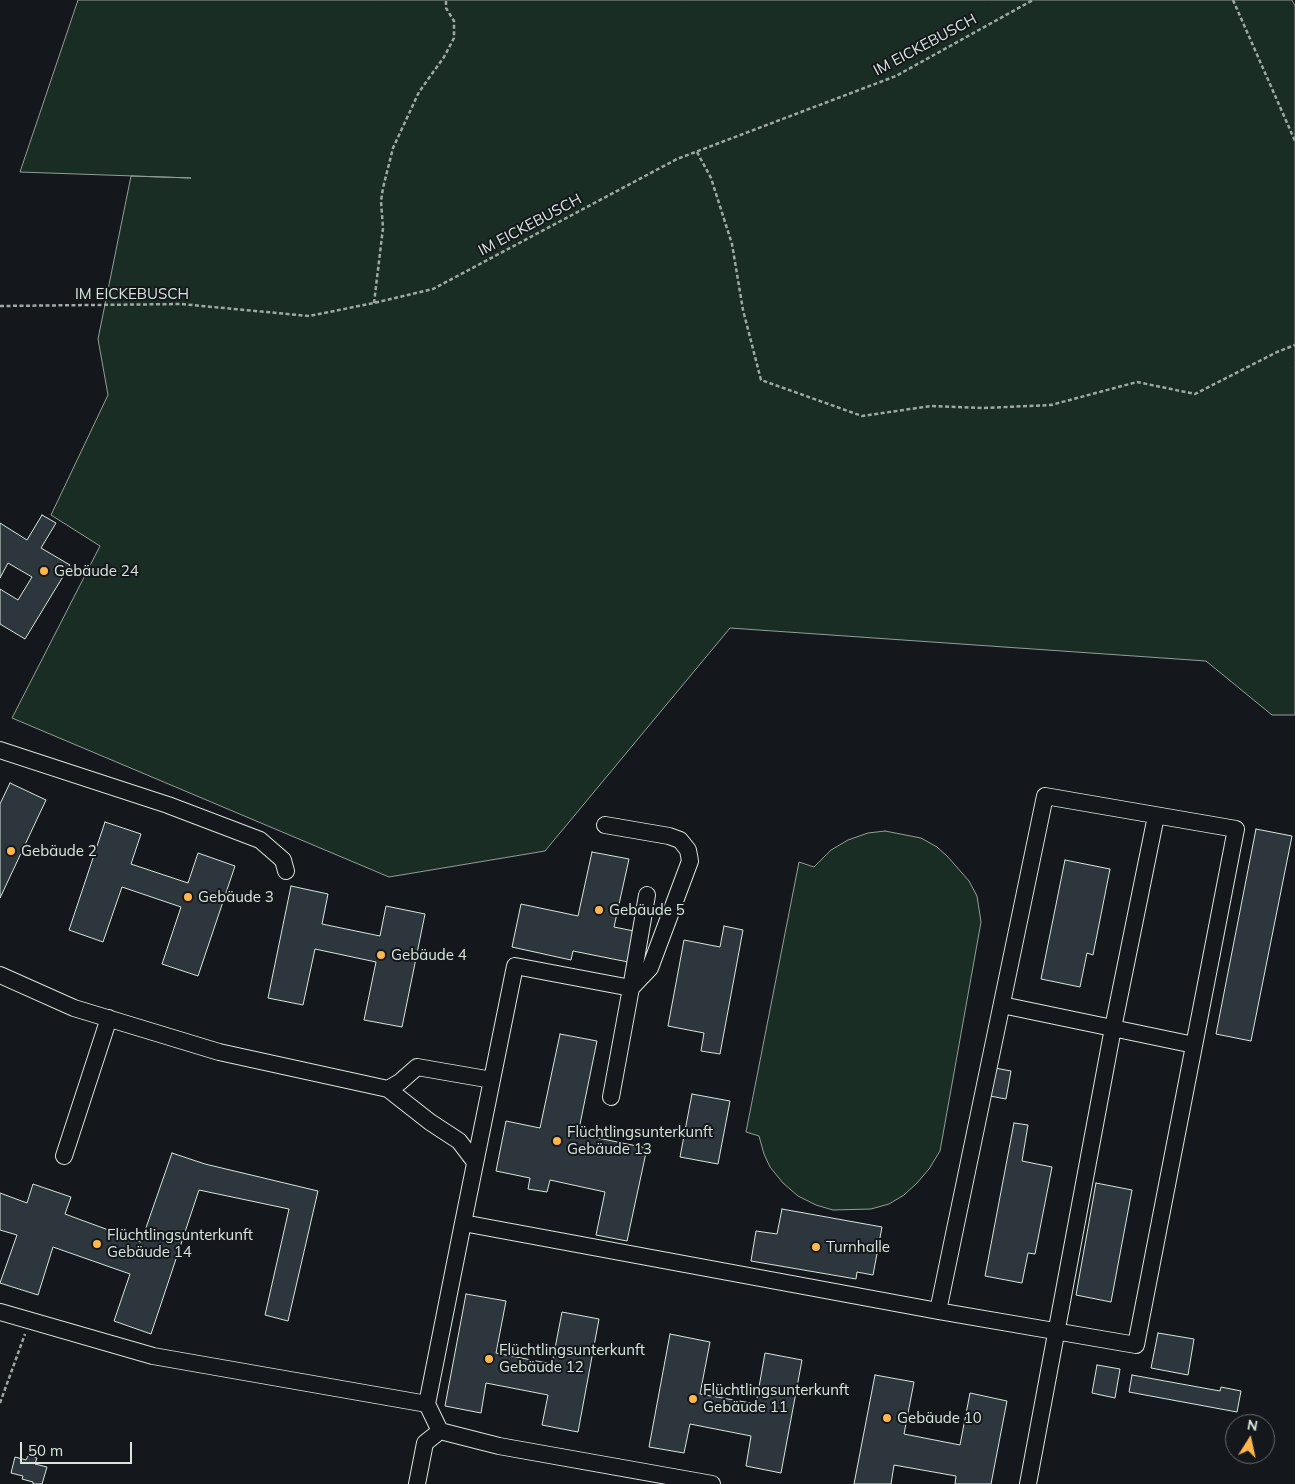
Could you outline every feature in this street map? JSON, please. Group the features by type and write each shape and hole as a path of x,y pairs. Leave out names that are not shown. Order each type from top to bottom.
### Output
{"lane":[{"path":"0,750 168,805 260,840 283,860 286,872"},
{"path":"463,1223 938,1311 1136,1346 1236,829 1045,796 938,1311"},
{"path":"1028,1484 1113,1028 1156,816"},
{"path":"605,825 669,836 680,840 688,850 690,861 650,968 631,988"},
{"path":"612,1097 647,895"},
{"path":"440,1431 427,1404 515,966 631,988"},
{"path":"0,975 74,1008 219,1052 388,1088 430,1122 459,1141 475,1162"},
{"path":"1002,1005 1194,1045"},
{"path":"64,1156 109,1018"},
{"path":"388,1088 400,1082 417,1067 492,1080"},
{"path":"0,1312 153,1356 427,1404"},
{"path":"417,1484 425,1443 440,1431"},
{"path":"440,1431 499,1446 712,1484"}],"path":[{"name":"IM EICKEBUSCH","path":"0,306 181,304 309,316 432,289 677,159 896,76 1033,0"},
{"path":"1233,0 1295,141"},
{"path":"374,303 383,228 382,188 393,148 419,92 444,57 454,38 454,21 446,8 446,2"},
{"path":"697,152 711,178 732,244 743,310 761,380 862,416 931,406 984,408 1051,405 1137,382 1195,394 1277,352 1295,345"},
{"path":"0,1403 30,1321"}],"green space":[{"path":"78,0 1292,0 1295,6 1295,715 1272,715 1206,661 730,628 545,851 389,877 12,718 100,546 51,515 108,395 98,339 131,176 191,178 20,172"},
{"path":"885,831 921,838 937,847 948,857 969,881 977,896 981,922 940,1151 929,1169 917,1183 904,1195 889,1204 871,1209 833,1210 816,1205 798,1196 783,1183 770,1167 759,1136 746,1132 799,862 814,867 831,850 848,840 868,833"}],"building":[{"name":"Gebäude 24","path":"42,515 56,523 41,548 70,565 25,639 0,624 0,589 18,600 32,577 8,563 0,578 0,523 27,540"},
{"name":"Gebäude 2","path":"10,783 46,800 0,898 0,804"},
{"name":"Gebäude 3","path":"105,822 141,834 131,864 188,883 198,853 235,866 198,976 162,964 181,907 122,887 103,942 69,930"},
{"path":"1256,829 1292,836 1251,1041 1216,1034"},
{"name":"Gebäude 5","path":"592,852 629,859 614,927 634,931 628,962 573,951 571,960 512,947 521,904 578,916"},
{"path":"1065,860 1110,869 1093,955 1087,953 1080,987 1041,979"},
{"name":"Gebäude 4","path":"291,886 328,894 322,924 380,936 386,906 425,914 402,1027 364,1020 376,962 315,949 303,1005 268,998"},
{"path":"724,926 743,930 720,1054 701,1051 704,1033 668,1026 684,940 720,947"},
{"name":"Flüchtlingsunterkunft Gebäude 13","path":"560,1034 597,1041 578,1134 647,1148 627,1241 596,1235 605,1192 550,1180 547,1192 528,1189 530,1178 496,1171 506,1121 540,1128"},
{"path":"995,1068 1011,1071 1006,1099 990,1096"},
{"path":"692,1094 730,1101 718,1164 680,1157"},
{"path":"1014,1123 1028,1125 1022,1161 1052,1167 1035,1254 1028,1253 1022,1283 985,1276"},
{"name":"Flüchtlingsunterkunft Gebäude 14","path":"172,1153 205,1164 318,1191 288,1321 265,1315 289,1209 199,1190 151,1334 114,1321 130,1274 53,1247 38,1295 0,1283 17,1235 0,1230 0,1193 27,1203 33,1184 71,1197 65,1214 141,1242"},
{"path":"1096,1183 1132,1190 1111,1302 1076,1295"},
{"name":"Turnhalle","path":"782,1209 882,1227 873,1275 857,1272 856,1279 751,1261 756,1231 777,1234"},
{"name":"Flüchtlingsunterkunft Gebäude 12","path":"466,1294 506,1301 496,1353 552,1364 562,1312 599,1319 578,1432 542,1425 548,1395 486,1383 481,1413 445,1406"},
{"path":"1158,1333 1194,1339 1188,1375 1151,1368"},
{"name":"Flüchtlingsunterkunft Gebäude 11","path":"670,1334 710,1342 700,1394 756,1404 765,1353 802,1360 781,1473 746,1466 751,1436 690,1424 684,1453 649,1447"},
{"path":"1097,1365 1120,1369 1115,1398 1092,1393"},
{"name":"Gebäude 10","path":"875,1375 914,1382 904,1434 960,1445 970,1393 1007,1401 991,1484 955,1484 956,1476 894,1465 891,1484 854,1484"},
{"path":"1132,1375 1220,1391 1221,1387 1241,1391 1237,1412 1129,1392"},
{"path":"28,1456 37,1458 35,1464 47,1467 42,1484 33,1484 33,1482 22,1479 23,1476 11,1473 15,1457 26,1460"}],"place":[{"name":"Gebäude 24","path":"44,571"},
{"name":"Gebäude 2","path":"11,851"},
{"name":"Gebäude 3","path":"188,897"},
{"name":"Gebäude 5","path":"599,910"},
{"name":"Gebäude 4","path":"381,955"},
{"name":"Flüchtlingsunterkunft Gebäude 13","path":"557,1141"},
{"name":"Flüchtlingsunterkunft Gebäude 14","path":"97,1244"},
{"name":"Turnhalle","path":"816,1247"},
{"name":"Flüchtlingsunterkunft Gebäude 12","path":"489,1359"},
{"name":"Flüchtlingsunterkunft Gebäude 11","path":"693,1399"},
{"name":"Gebäude 10","path":"887,1418"}]}
